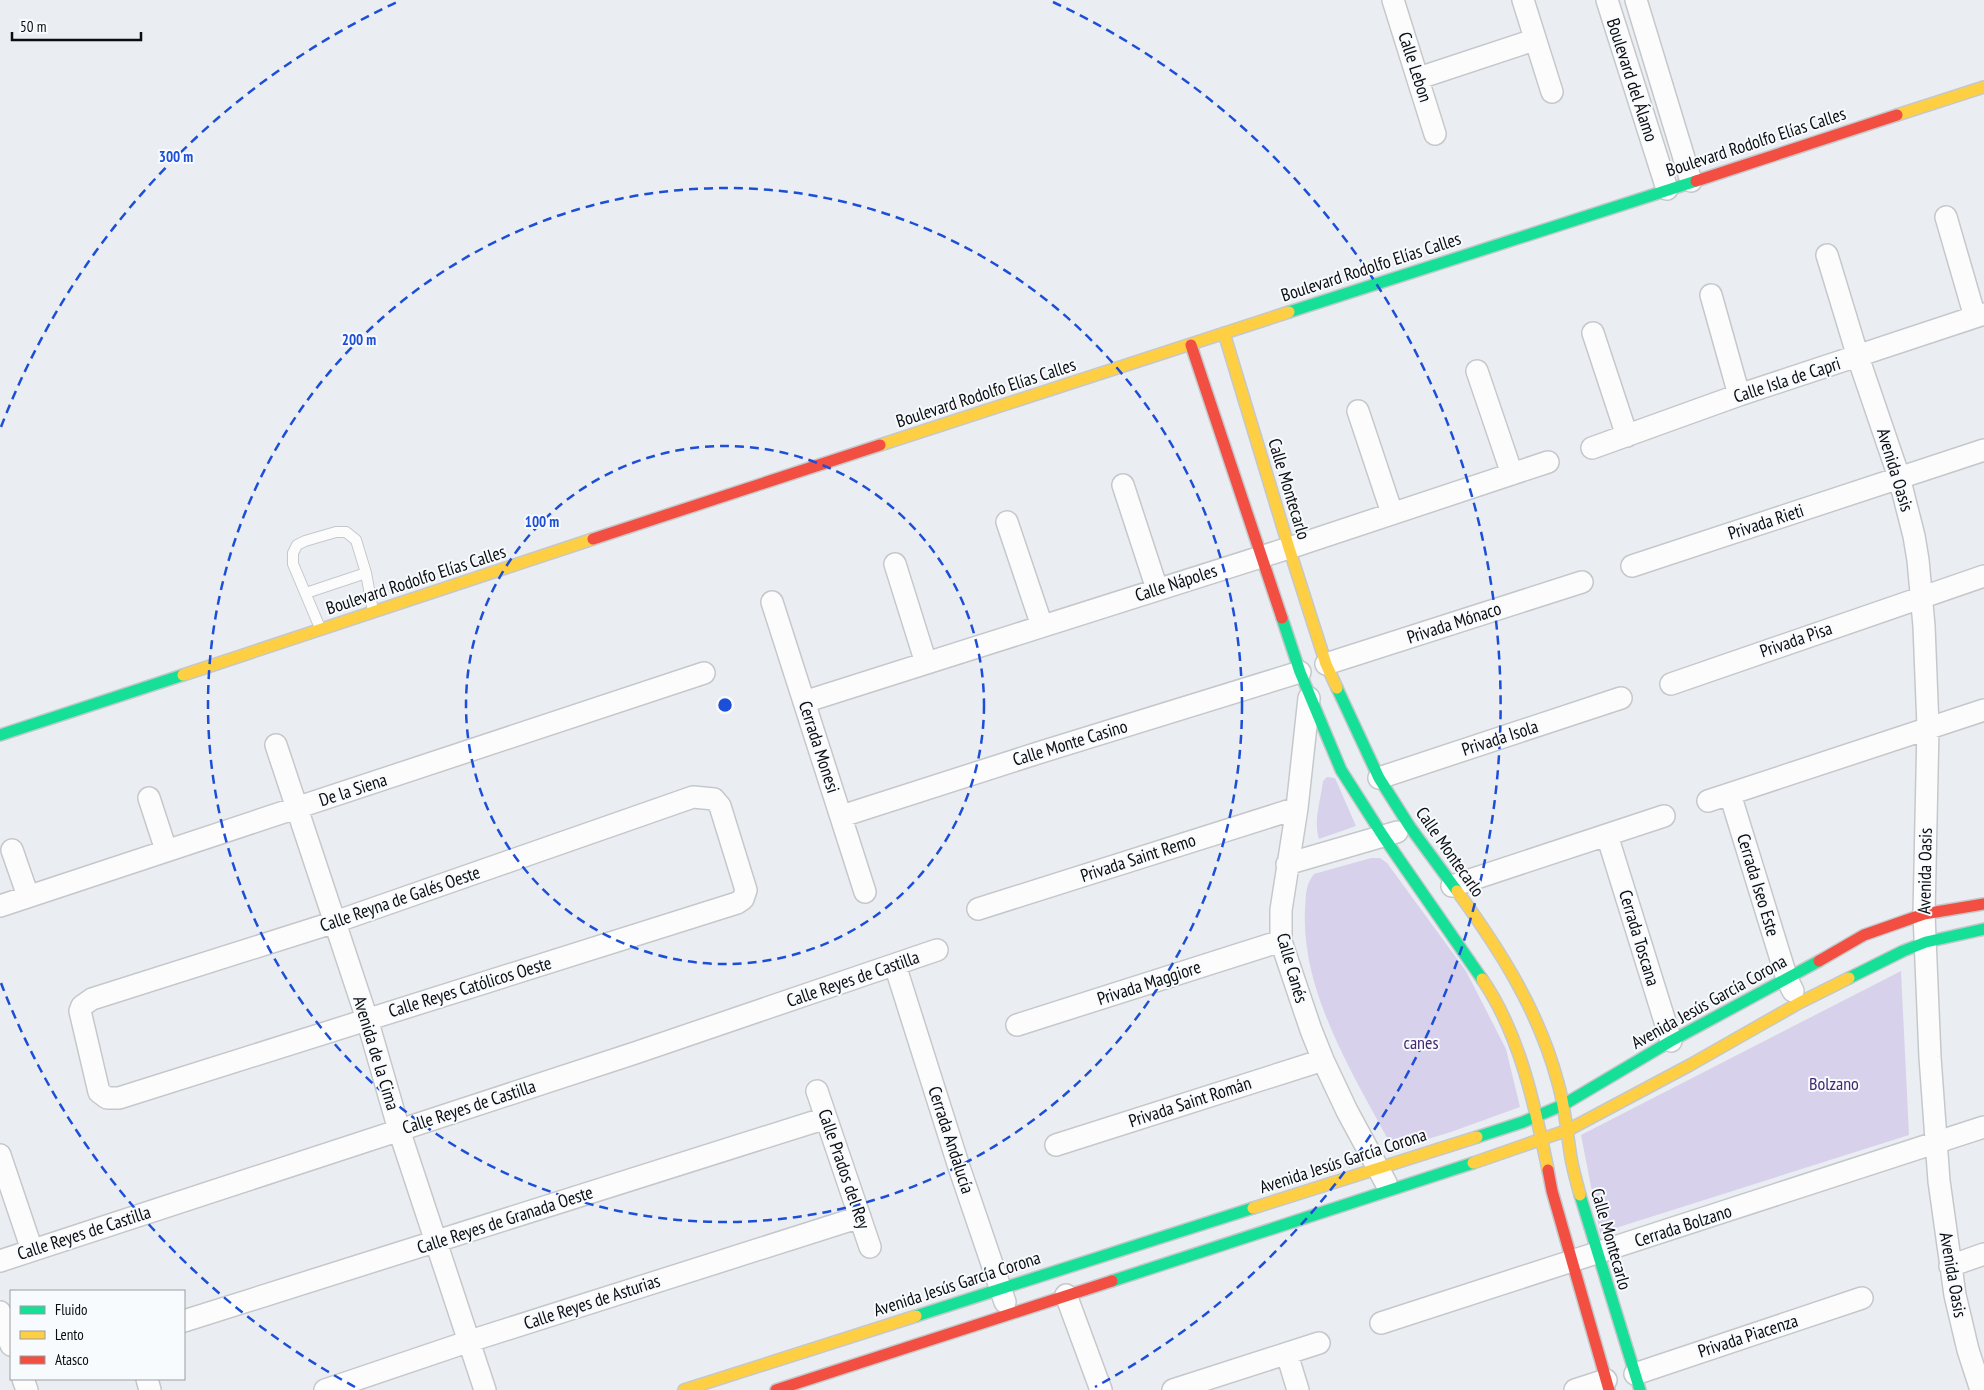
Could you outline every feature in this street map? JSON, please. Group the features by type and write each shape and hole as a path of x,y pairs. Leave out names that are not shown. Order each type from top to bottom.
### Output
{"street":[{"name":"Calle Lebon","path":"1393,0 1436,134"},
{"path":"1523,0 1534,40 1552,92"},
{"name":"Boulevard del Álamo","path":"1607,0 1667,189"},
{"name":"Boulevard del Álamo","path":"1636,0 1691,181"},
{"path":"1419,78 1534,40"},
{"name":"Boulevard Rodolfo Elías Calles","path":"0,735 1691,181 1984,87"},
{"path":"1946,217 1979,316"},
{"name":"Avenida Oasis","path":"1827,254 1858,357 1899,478 1914,536 1922,596 1928,727 1924,914 1930,1057 1939,1181 1950,1266 1962,1328 1981,1388"},
{"path":"1711,295 1739,395"},
{"name":"Calle Isla de Capri","path":"1592,448 1739,395 1979,316"},
{"path":"1593,333 1627,436"},
{"name":"Calle Montecarlo","path":"1224,334 1326,664 1379,778 1410,827 1490,937 1539,1027 1558,1082 1568,1130 1571,1158 1596,1254 1638,1382"},
{"path":"1191,345 1309,698 1341,770 1383,836 1488,986 1521,1058 1537,1116 1552,1191 1608,1385 1575,1390"},
{"path":"1477,371 1512,474"},
{"path":"1358,411 1392,513"},
{"name":"Privada Rieti","path":"1632,566 1984,450"},
{"name":"Calle Nápoles","path":"804,702 1260,555 1289,548 1548,462"},
{"path":"1123,485 1157,589"},
{"path":"1007,522 1042,626"},
{"path":"895,564 926,663"},
{"name":"Privada Pisa","path":"1671,684 1984,576"},
{"name":"Privada Mónaco","path":"1326,664 1582,582"},
{"name":"Cerrada Monesi","path":"772,602 865,892"},
{"name":"Calle Monte Casino","path":"842,816 1300,672"},
{"name":"De la Siena","path":"0,906 166,850 298,809 704,673"},
{"name":"Calle Canés","path":"1309,698 1297,808 1281,910 1281,941 1323,1060 1347,1110 1380,1170 1389,1192"},
{"name":"Privada Isola","path":"1379,778 1621,698"},
{"path":"1708,801 1984,710"},
{"name":"Avenida de la Cima","path":"276,745 367,1019 400,1130 485,1390"},
{"name":"Cerrada Iseo Este","path":"1730,794 1788,979 1799,1003"},
{"name":"Calle Reyna de Galés Oeste","path":"119,1098 107,1098 99,1092 80,1011 82,1006 92,999 335,922 693,797 714,799 720,806"},
{"path":"148,798 166,850"},
{"name":"Calle Reyes Católicos Oeste","path":"119,1098 737,903 743,899 746,890 720,806"},
{"name":"Privada Saint Remo","path":"978,909 1297,808"},
{"path":"1452,886 1664,816"},
{"path":"1287,864 1410,827"},
{"name":"Cerrada Toscana","path":"1607,835 1672,1041"},
{"path":"12,850 28,896"},
{"name":"Avenida Jesús García Corona","path":"684,1390 1000,1288 1380,1170 1537,1116 1563,1105 1672,1041 1864,936 1924,914 1984,904"},
{"path":"776,1390 1389,1192 1568,1130 1690,1065 1799,1003 1903,951 1926,942 1984,930"},
{"name":"Privada Maggiore","path":"1018,1025 1281,941"},
{"name":"Calle Reyes de Castilla","path":"0,1261 400,1130 937,950"},
{"name":"Cerrada Andalucía","path":"895,965 1008,1314"},
{"name":"Privada Saint Román","path":"1056,1145 1323,1060"},
{"name":"Calle Prados del Rey","path":"817,1092 870,1248"},
{"name":"Calle Reyes de Granada Oeste","path":"185,1321 826,1118"},
{"name":"Cerrada Bolzano","path":"1381,1323 1937,1144 1984,1127"},
{"path":"0,1155 32,1250"},
{"name":"Calle Reyes de Asturias","path":"325,1390 470,1341 860,1217"},
{"path":"1950,1266 1984,1254"},
{"path":"1066,1295 1101,1390"},
{"name":"Privada Piacenza","path":"1638,1382 1862,1298"},
{"path":"0,1312 10,1342"},
{"path":"1172,1390 1319,1343"},
{"path":"1286,1354 1298,1390"}],"lane":[{"path":"321,630 293,564 293,553 297,545 304,540 336,532 346,532 356,540 366,573 373,612"},
{"path":"306,593 366,573"}],"green space":[{"path":"1327,777 1335,778 1356,826 1319,839 1317,832 1318,810 1323,781"},
{"name":"canes","path":"1371,858 1380,858 1387,863 1466,971 1506,1049 1520,1107 1451,1132 1395,1149 1361,1090 1332,1032 1320,1002 1311,971 1306,941 1306,895 1307,887 1314,874"},
{"name":"Bolzano","path":"1901,971 1909,1135 1600,1233 1581,1135"}],"traffic: fast":[{"path":"1289,312 1696,181"},
{"path":"1282,618 1300,672 1341,770 1383,836 1482,979"},
{"path":"0,735 183,675"},
{"path":"1337,688 1379,778 1410,827 1457,891"},
{"path":"1849,978 1903,951 1926,942 1984,929"},
{"path":"1477,1137 1523,1122 1563,1105 1671,1041 1819,961"},
{"path":"1112,1281 1473,1163"},
{"path":"1580,1195 1640,1390"},
{"path":"916,1316 1253,1208"}],"traffic: slow":[{"path":"1897,115 1984,87"},
{"path":"880,445 1289,312"},
{"path":"1224,333 1289,548 1326,664 1337,688"},
{"path":"183,675 593,539"},
{"path":"1457,891 1503,959 1529,1006 1540,1031 1550,1056 1560,1092 1572,1163 1580,1195"},
{"path":"1473,1163 1568,1130 1690,1065 1799,1003 1849,978"},
{"path":"1482,979 1507,1023 1516,1047 1538,1121 1548,1170"},
{"path":"1253,1208 1477,1137"},
{"path":"684,1390 916,1316"}],"traffic: jam":[{"path":"1696,181 1897,115"},
{"path":"1191,345 1282,618"},
{"path":"593,539 880,445"},
{"path":"1819,961 1864,935 1924,914 1984,904"},
{"path":"1548,1170 1552,1191 1609,1390"},
{"path":"776,1390 1112,1281"}]}
